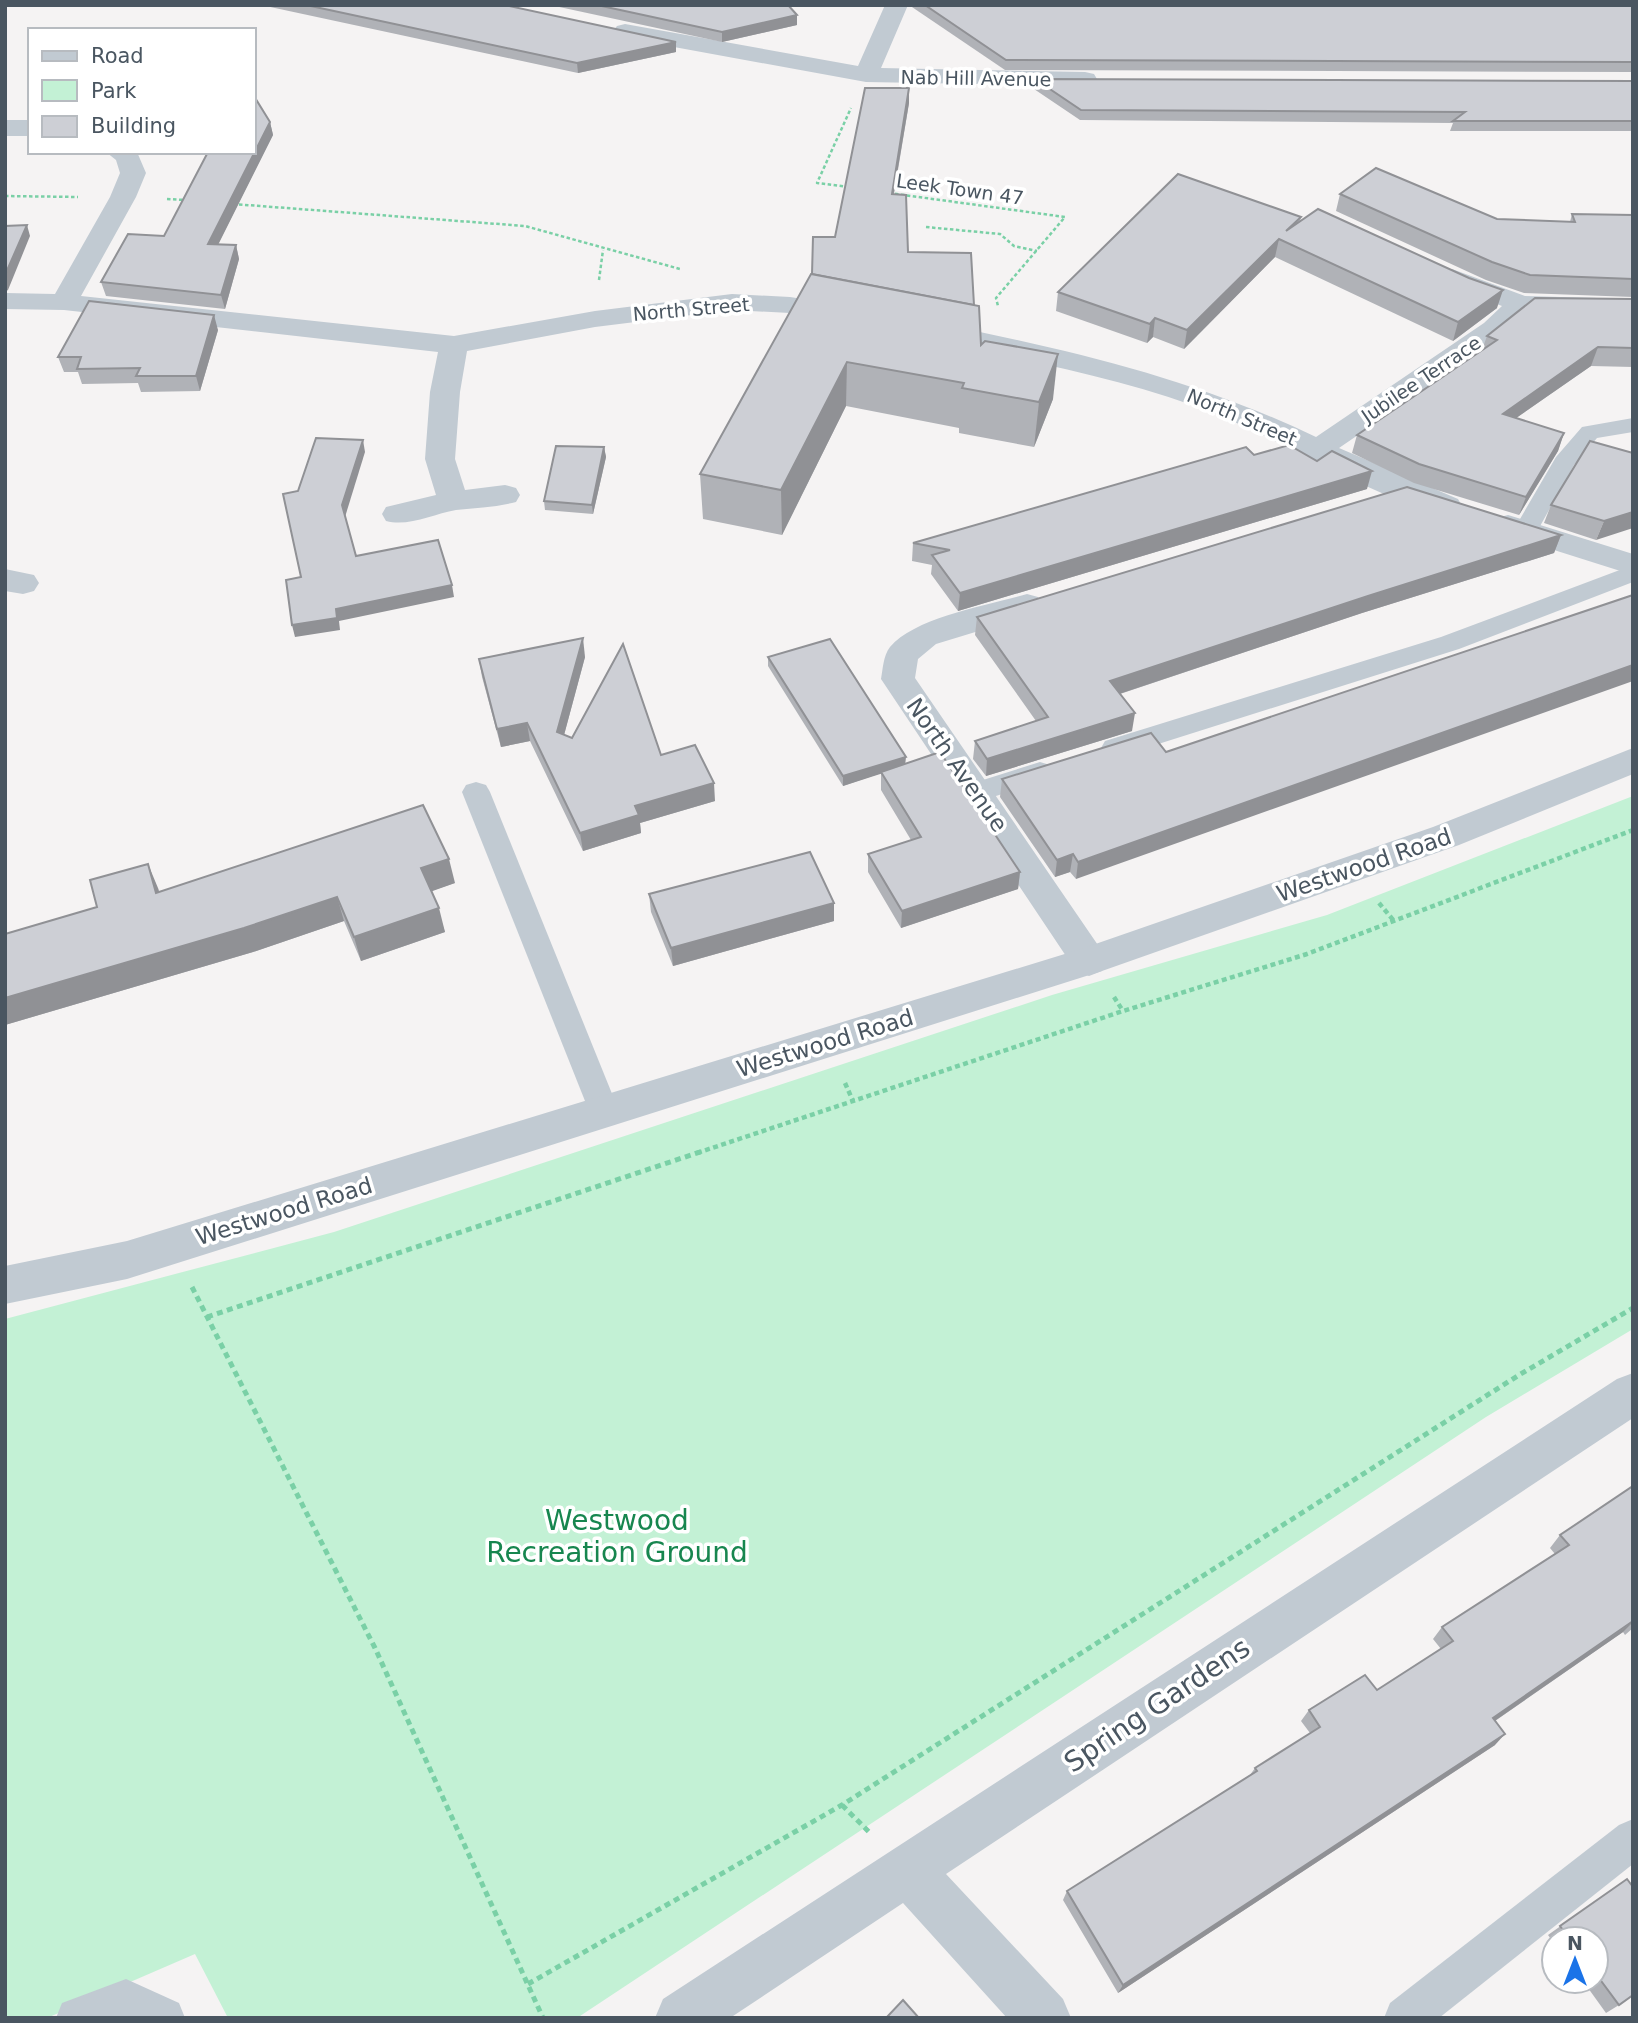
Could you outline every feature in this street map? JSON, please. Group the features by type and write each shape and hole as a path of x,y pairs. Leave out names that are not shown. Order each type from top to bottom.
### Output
{"street":[{"name":"Nab Hill Avenue","path":"866,75 897,5"},
{"name":"Nab Hill Avenue","path":"607,27 866,75 1105,79"},
{"path":"5,128 28,128"},
{"path":"64,302 123,197 133,173 127,156 124,154"},
{"path":"1427,266 1475,288 1521,304 1633,307"},
{"name":"North Street","path":"5,301 64,302 454,345 595,319 732,302 790,305 1055,354 1143,378 1230,409 1318,449 1402,492 1633,565"},
{"name":"Jubilee Terrace","path":"1318,449 1494,329 1521,304"},
{"path":"453,501 440,458 445,392 454,345"},
{"path":"1366,503 1402,492"},
{"path":"397,514 453,501 505,495"},
{"name":"North Avenue","path":"1058,595 924,636 902,655 898,679 977,792 1088,961"},
{"name":"Westwood Road","path":"5,1285 127,1260 1088,961 1446,836 1633,760"},
{"name":"Spring Gardens","path":"682,2018 1633,1393"},
{"path":"908,1871 1044,2018"}],"lane":[{"path":"1525,531 1564,462 1590,432 1633,425"},
{"path":"1095,754 1450,643 1633,573"},
{"path":"977,792 1069,763"},
{"path":"476,792 604,1111"},
{"path":"1405,2018 1633,1839"},
{"path":"77,2018 127,2000 164,2018"}],"path":[{"path":"859,188 817,183 866,75"},
{"name":"Leek Town 47","path":"886,192 1065,218 996,298 1003,344"},
{"path":"5,196 123,197 194,201"},
{"path":"221,203 503,224 546,231 664,267 729,275 732,302"},
{"path":"926,227 1000,234 1014,246 1037,251"},
{"path":"207,1317 1123,1011 1307,954 1633,830"},
{"path":"171,1246 375,1648 543,2018"},
{"path":"528,1984 842,1805 1508,1382 1633,1308"}],"green space":[{"name":"Westwood Recreation Ground","path":"1633,796 1633,1329 1486,1417 577,2018 228,2018 195,1954 47,2018 5,2018 5,1319 334,1232 1052,995 1327,915"}],"building":[{"path":"306,5 505,5 676,42 577,63"},
{"path":"597,5 788,5 797,15 722,32"},
{"path":"925,5 1633,5 1633,62 1006,60"},
{"path":"1035,79 1633,81 1633,121 1453,121 1465,112 1081,110"},
{"path":"865,88 909,88 892,194 906,195 908,252 971,253 974,305 812,274 813,237 835,237"},
{"path":"256,99 270,122 256,150"},
{"path":"207,154 254,154 208,244 236,245 221,295 101,282 128,234 164,236"},
{"path":"1376,168 1497,219 1575,222 1572,214 1633,215 1633,279 1530,275 1492,262 1340,194"},
{"path":"1178,174 1301,217 1286,231 1318,209 1469,278 1503,290 1458,322 1279,239 1187,330 1155,318 1150,324 1058,292"},
{"path":"27,225 5,275 5,226"},
{"path":"811,274 979,306 981,345 985,341 1058,354 1039,402 962,388 964,383 847,362 781,490 700,474"},
{"path":"1535,298 1633,299 1633,348 1598,347 1503,414 1564,433 1526,497 1419,464 1357,435 1497,340 1487,336"},
{"path":"89,301 214,315 196,376 136,376 140,368 77,369 81,357 58,357"},
{"path":"316,438 363,440 342,505 356,556 438,540 452,585 336,609 337,618 292,625 286,580 301,577 283,494 298,491"},
{"path":"1590,441 1633,453 1633,512 1604,521 1551,505"},
{"path":"1289,445 1317,461 1332,451 1372,471 960,593 932,555 950,550 913,543 1246,447 1254,455"},
{"path":"556,446 604,447 592,505 544,501"},
{"path":"1407,487 1561,535 1110,681 1135,713 987,759 975,741 1048,717 977,617"},
{"path":"1633,595 1633,665 1078,862 1073,854 1057,860 1002,779 1151,733 1166,752"},
{"path":"583,638 557,732 572,738 623,644 661,755 695,745 714,783 635,806 639,815 580,833 527,723 497,729 479,659"},
{"path":"830,639 906,757 843,776 768,657"},
{"path":"940,752 1020,872 902,911 868,854 921,837 881,772"},
{"path":"423,805 449,859 421,868 439,908 354,937 337,897 244,928 5,998 5,934 97,907 90,880 148,864 156,893"},
{"path":"810,852 834,903 671,948 649,894"},
{"path":"1633,1486 1633,1621 1493,1718 1505,1734 1123,1985 1067,1891 1257,1771 1255,1768 1320,1727 1309,1710 1365,1675 1377,1690 1453,1641 1442,1627 1569,1545 1560,1535"},
{"path":"1627,1879 1633,1887 1633,1995 1619,2005 1610,1993 1610,1925 1561,1925"},
{"path":"903,2000 919,2018 886,2018"}]}
